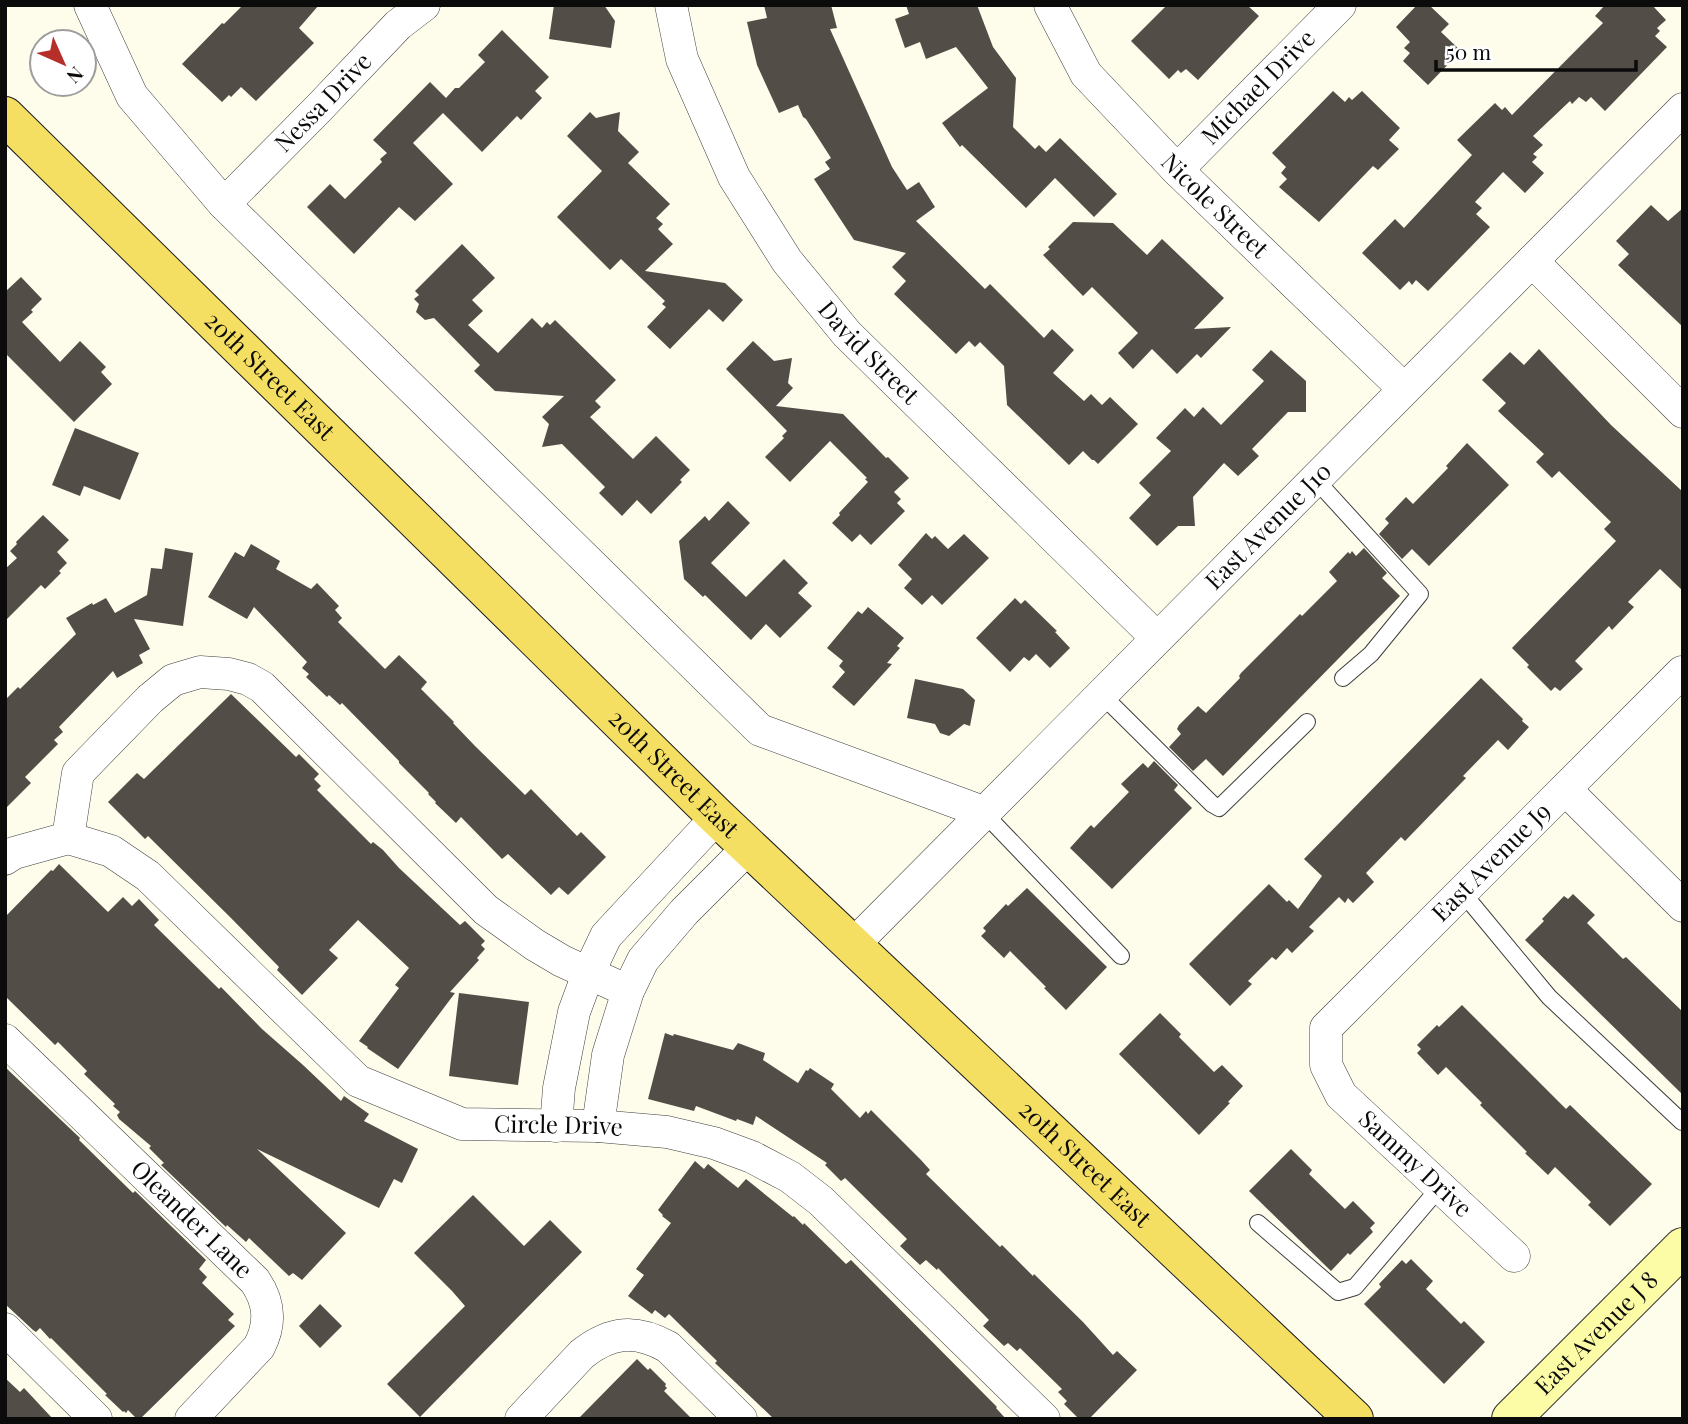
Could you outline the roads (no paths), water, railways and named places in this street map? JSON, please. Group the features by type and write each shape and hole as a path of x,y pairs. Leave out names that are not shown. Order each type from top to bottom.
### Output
{"main road":[{"name":"20th Street East","path":"5,116 749,848 1353,1419"}],"street":[{"path":"90,5 132,96 224,204 760,730 983,812"},
{"name":"Nessa Drive","path":"224,204 398,25 424,5"},
{"name":"David Street","path":"671,5 682,59 734,177 787,261 847,334 1157,638"},
{"name":"Nicole Street","path":"1050,5 1086,74 1177,170 1404,389"},
{"name":"Michael Drive","path":"1177,170 1340,5"},
{"name":"East Avenue J10","path":"853,944 1683,109"},
{"path":"1532,261 1683,412"},
{"path":"5,859 14,853 68,838 78,773 158,692 173,680 200,672 229,674 248,679 262,687 486,911 562,961 628,991"},
{"name":"East Avenue J9","path":"1326,1065 1326,1028 1683,672"},
{"path":"1565,789 1683,906"},
{"path":"556,1126 559,1088 574,1012 606,936 717,817"},
{"name":"Circle Drive","path":"68,838 111,851 148,876 358,1081 462,1125 598,1126 667,1132 714,1143 752,1157 790,1177 821,1201 1044,1419"},
{"path":"598,1126 608,1055 628,991 643,960 684,912 749,848"},
{"name":"Oleander Lane","path":"5,1040 255,1281 266,1301 267,1324 259,1347 191,1419"},
{"name":"Sammy Drive","path":"1326,1065 1341,1095 1514,1256"},
{"name":"East Avenue J 8","path":"1511,1419 1683,1247"},
{"path":"5,1329 96,1419"},
{"path":"521,1419 594,1345 619,1335 633,1335 645,1336 668,1347 741,1419"}],"lane":[{"path":"1315,479 1420,594 1371,654 1343,678"},
{"path":"1101,694 1219,808 1307,722"},
{"path":"983,812 1121,956"},
{"path":"1462,892 1549,997 1682,1122"},
{"path":"1258,1223 1338,1292 1354,1287 1440,1188"}]}
